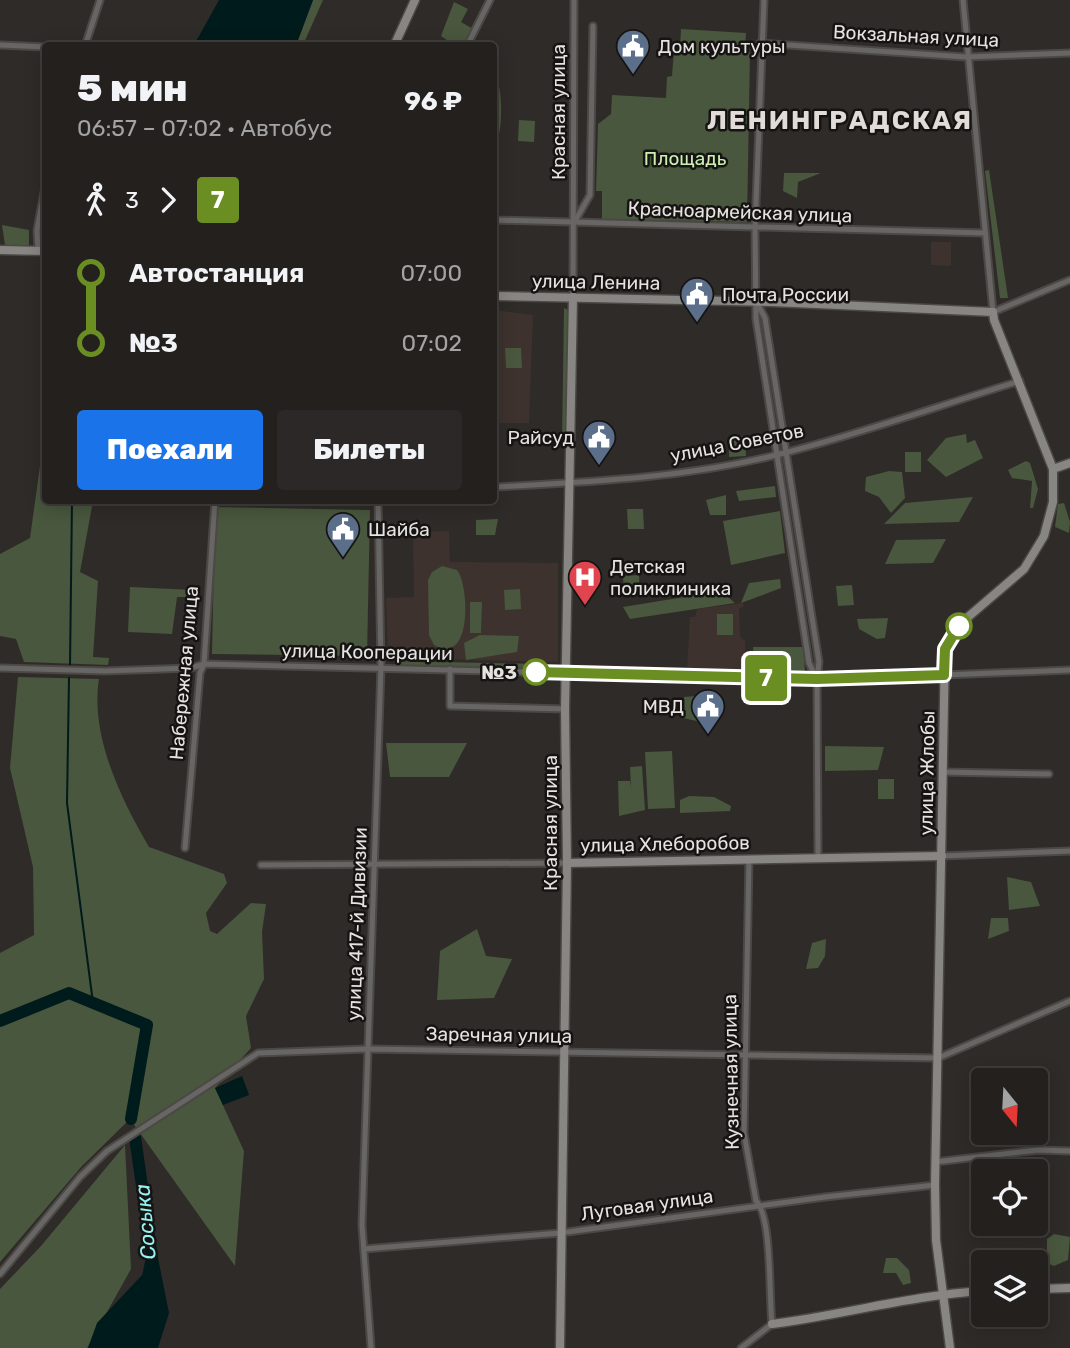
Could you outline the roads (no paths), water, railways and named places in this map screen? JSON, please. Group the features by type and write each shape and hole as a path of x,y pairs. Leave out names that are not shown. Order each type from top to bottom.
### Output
{"street":[{"path":"86,42 100,0"},
{"path":"396,42 415,0"},
{"path":"469,42 490,0"},
{"name":"Красная улица","path":"559,1348 567,863 565,709 573,297 574,0"},
{"path":"764,0 760,43 755,228 756,320 809,663 817,679"},
{"name":"улица Жлобы","path":"950,1348 936,1240 935,1185 945,649 961,623 1024,569 1044,536 1053,502 1053,469 994,320 966,57 963,0"},
{"path":"573,223 590,195 593,26"},
{"name":"Вокзальная улица","path":"760,43 966,57 1070,53"},
{"path":"0,45 42,47"},
{"path":"0,250 42,251 37,230 42,203"},
{"name":"Красноармейская улица","path":"497,220 985,233"},
{"name":"улица Ленина","path":"497,296 757,302 993,312 1070,280"},
{"path":"757,302 765,318 819,662 818,857"},
{"name":"улица Советов","path":"497,487 684,472 778,455 1020,381"},
{"path":"1053,469 1070,463"},
{"name":"Набережная улица","path":"185,848 200,673 204,664 215,504"},
{"name":"улица 417-й Дивизии","path":"371,1348 364,1249 367,1049 376,863 381,667 378,504"},
{"name":"улица Кооперации","path":"0,668 105,671 191,668 204,664 817,679 1070,670"},
{"path":"450,669 450,706 565,709"},
{"path":"943,772 1049,774"},
{"name":"улица Хлеборобов","path":"261,865 567,863 1070,851"},
{"name":"Кузнечная улица","path":"749,858 744,1133 755,1201 761,1205 765,1223 772,1324"},
{"name":"Заречная улица","path":"0,1274 80,1177 107,1152 258,1053 367,1049 938,1058 1070,1002"},
{"path":"935,1162 1038,1150 1070,1151"},
{"name":"Луговая улица","path":"364,1249 560,1233 761,1205 935,1185"},
{"path":"1048,1289 1070,1288"},
{"path":"741,1348 772,1324 842,1314 943,1293 971,1292"}],"water":[{"path":"219,0 313,0 297,42 196,42"},
{"path":"242,1076 249,1095 223,1105 215,1088"},
{"path":"158,1258 169,1313 158,1348 88,1348 97,1323"}],"waterway":[{"path":"70,665 72,504"},
{"path":"69,678 67,803 93,1003"},
{"name":"Сосыка","path":"0,1021 69,993 147,1025 131,1119"},
{"name":"Сосыка","path":"135,1137 152,1257 147,1282"}],"place":[{"name":"Дом культуры","path":"633,76"},
{"name":"Почта России","path":"697,324"},
{"name":"Райсуд","path":"599,467"},
{"name":"Шайба","path":"343,559"},
{"name":"Детская поликлиника","path":"585,607"},
{"name":"№3","path":"536,672"},
{"name":"МВД","path":"708,736"}],"district":[{"name":"ЛЕНИНГРАДСКАЯ","path":"840,120"}],"park label":[{"name":"Площадь","path":"685,158"}]}
